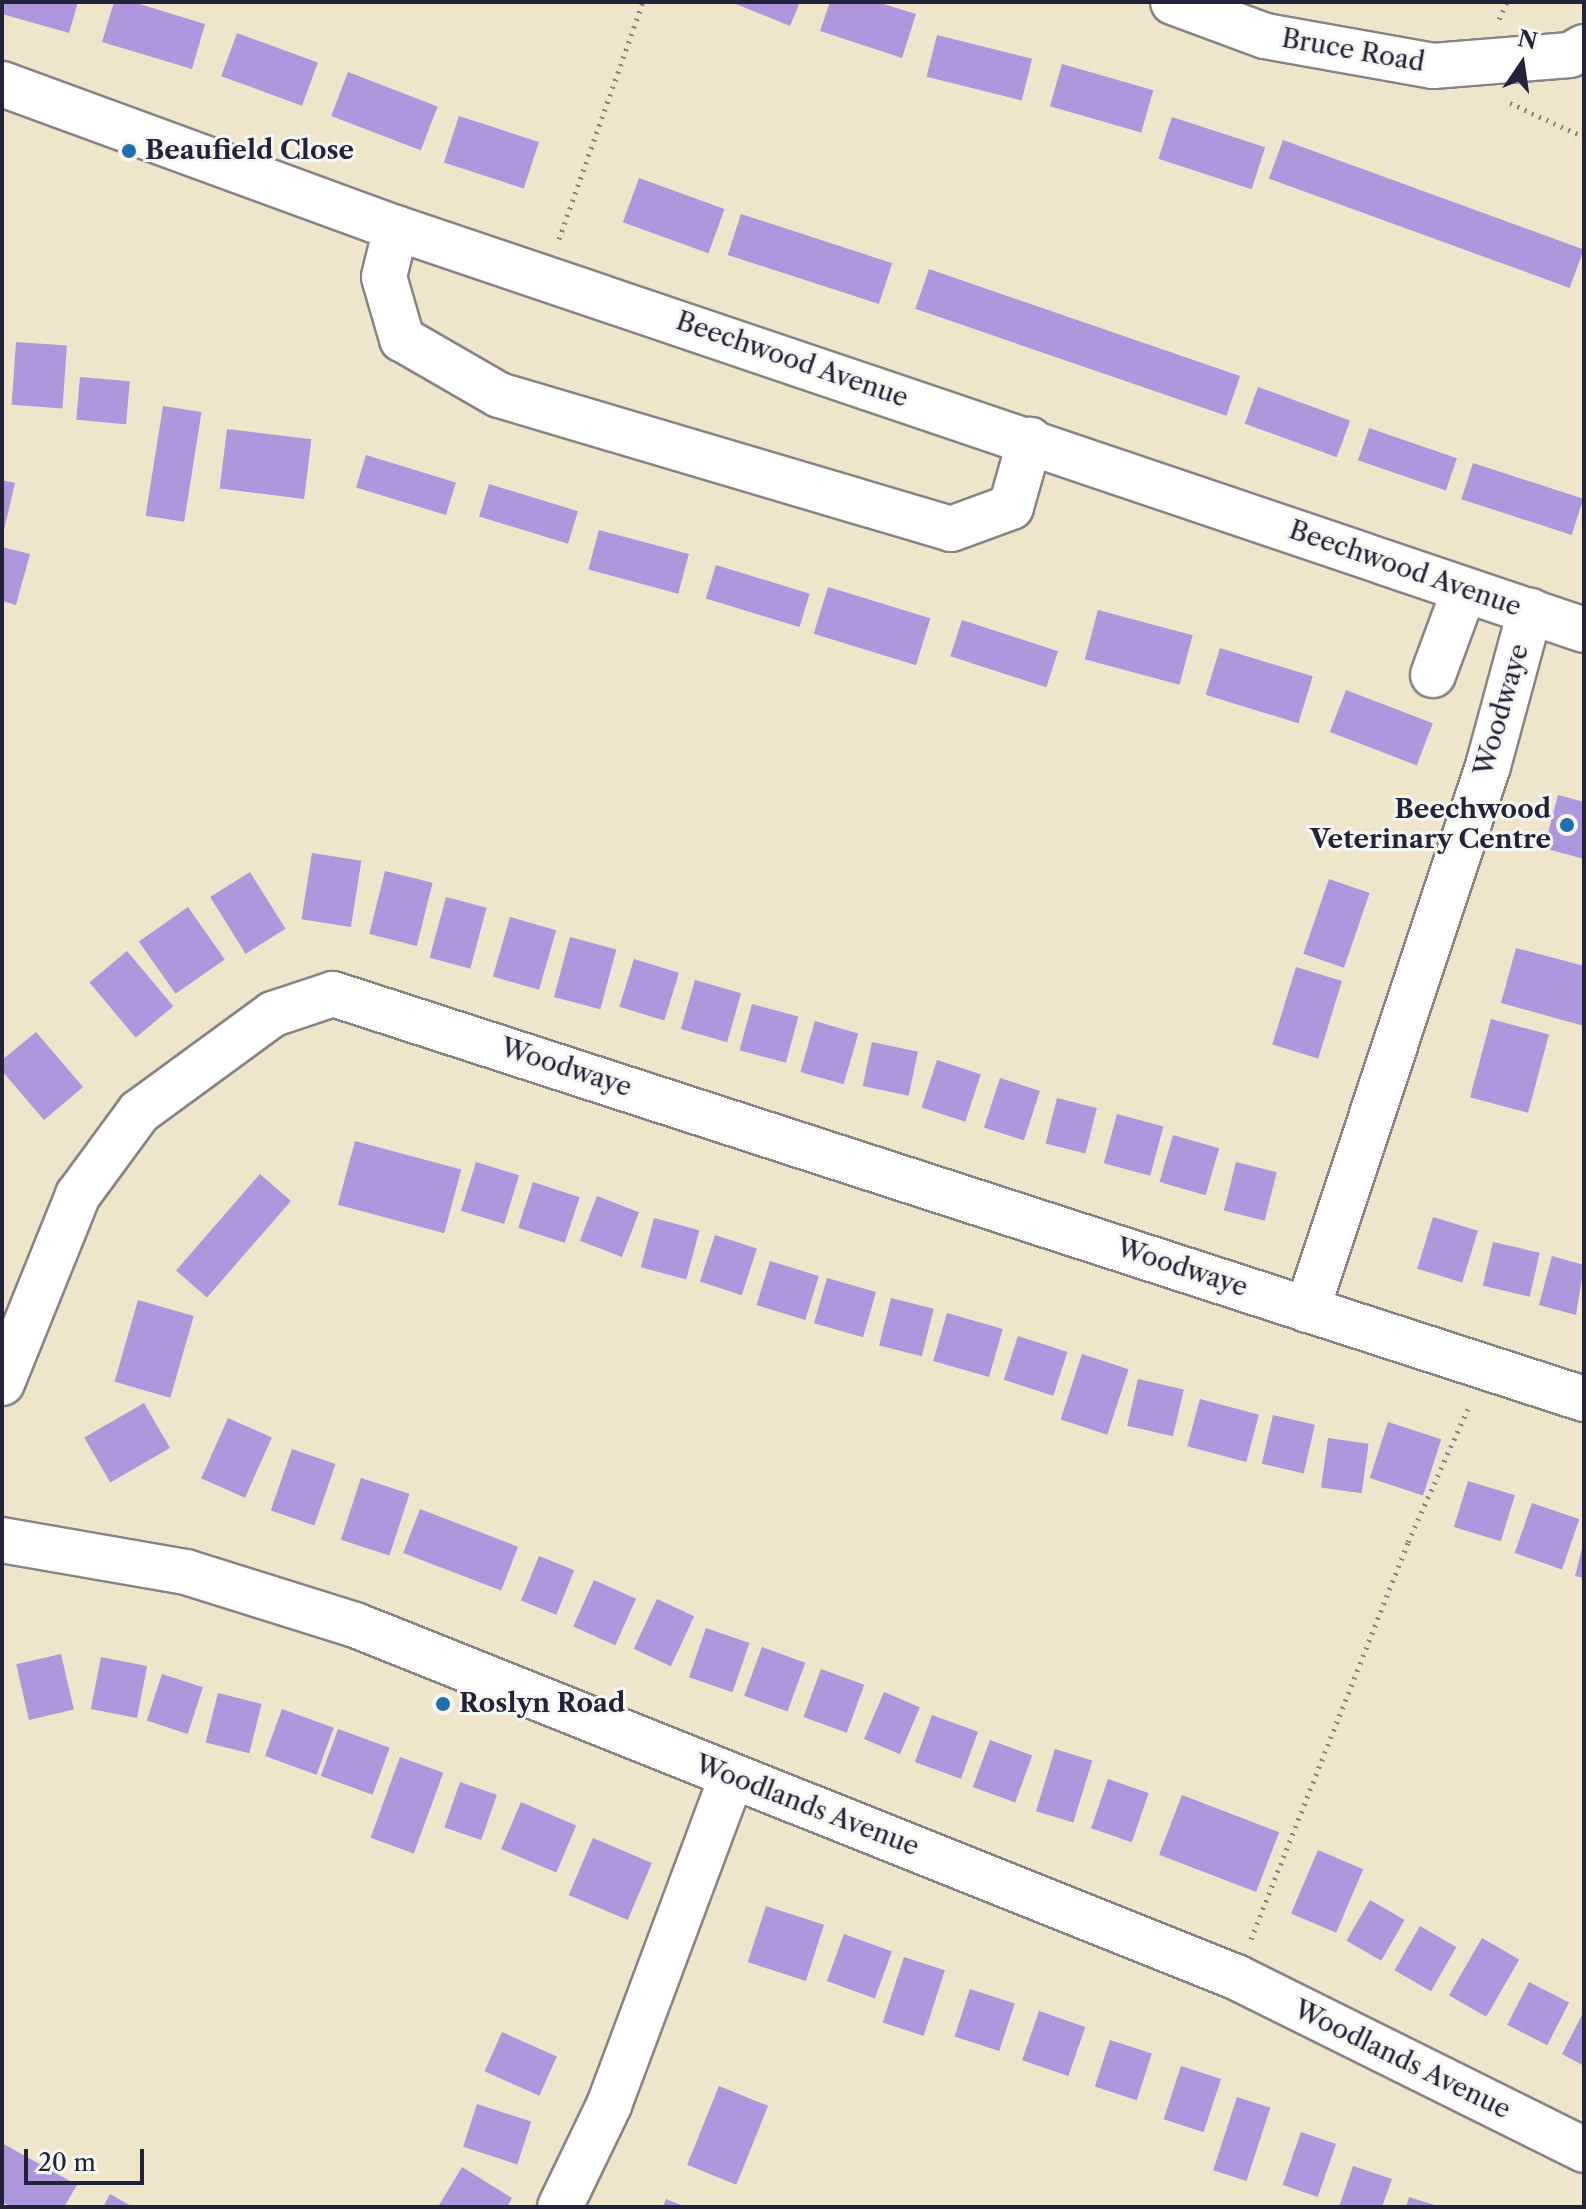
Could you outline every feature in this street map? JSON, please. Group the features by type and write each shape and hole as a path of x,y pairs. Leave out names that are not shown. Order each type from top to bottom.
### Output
{"street":[{"name":"Bruce Road","path":"1173,2 1265,36 1433,66 1570,55 1584,47"},
{"name":"Beechwood Avenue","path":"2,84 396,228 1030,440 1584,630"},
{"path":"396,228 384,277 402,339 499,395 951,529 1011,507 1030,440"},
{"path":"1433,675 1464,591"},
{"name":"Woodwaye","path":"1307,1310 1488,766 1530,611"},
{"name":"Woodwaye","path":"2,1383 78,1195 139,1112 273,1014 333,994 1584,1399"},
{"name":"Woodlands Avenue","path":"2,1540 186,1572 355,1625 731,1779 1236,1977 1584,2150"},
{"path":"560,2207 609,2105 731,1779"}],"path":[{"path":"546,278 643,2"},
{"path":"1236,1977 1408,1542 1487,1367"}],"building":[{"path":"2,2 78,2 69,33 2,14"},
{"path":"114,2 133,2 205,24 192,69 102,42"},
{"path":"731,2 800,2 790,26"},
{"path":"830,2 877,2 916,14 902,58 820,31"},
{"path":"237,33 318,62 302,106 221,76"},
{"path":"937,35 1032,59 1022,100 927,77"},
{"path":"1062,64 1153,90 1141,132 1050,106"},
{"path":"348,72 438,106 421,150 331,116"},
{"path":"459,116 539,142 524,189 444,163"},
{"path":"1172,117 1265,147 1252,189 1158,159"},
{"path":"1283,140 1584,249 1570,288 1269,179"},
{"path":"639,178 725,209 708,253 623,222"},
{"path":"741,214 892,263 879,304 728,255"},
{"path":"929,269 1240,376 1226,416 915,309"},
{"path":"16,342 67,346 62,408 12,405"},
{"path":"80,377 130,381 126,424 76,420"},
{"path":"1258,387 1350,421 1337,457 1245,424"},
{"path":"163,406 202,412 184,522 146,516"},
{"path":"1369,428 1457,458 1446,490 1358,460"},
{"path":"227,429 311,439 304,499 220,489"},
{"path":"366,455 456,482 446,515 356,488"},
{"path":"1473,463 1583,499 1572,535 1461,499"},
{"path":"2,480 15,483 3,534 2,534"},
{"path":"489,484 578,511 568,544 479,517"},
{"path":"599,530 689,554 678,594 588,570"},
{"path":"2,547 30,554 16,605 2,601"},
{"path":"716,565 810,594 799,627 706,598"},
{"path":"828,587 930,618 916,665 814,634"},
{"path":"1098,610 1193,635 1179,685 1085,659"},
{"path":"962,620 1058,651 1046,687 950,656"},
{"path":"1220,648 1313,676 1298,723 1206,695"},
{"path":"1346,690 1433,723 1417,765 1330,732"},
{"name":"Beechwood Veterinary Centre","path":"1558,795 1584,802 1584,859 1544,848"},
{"path":"312,853 361,861 351,927 302,919"},
{"path":"385,871 433,883 417,946 369,934"},
{"path":"250,872 286,929 246,954 210,897"},
{"path":"1329,879 1370,893 1344,968 1303,954"},
{"path":"446,897 487,908 470,969 430,958"},
{"path":"188,907 225,959 176,994 139,941"},
{"path":"510,917 556,930 539,990 493,977"},
{"path":"570,937 616,949 600,1009 554,997"},
{"path":"1516,948 1584,966 1584,1026 1501,1003"},
{"path":"127,951 173,1006 136,1038 89,982"},
{"path":"634,959 679,973 664,1021 619,1007"},
{"path":"1296,967 1342,981 1318,1058 1272,1044"},
{"path":"695,980 741,993 727,1042 681,1029"},
{"path":"752,1004 798,1016 786,1063 740,1050"},
{"path":"1491,1019 1549,1035 1528,1113 1470,1097"},
{"path":"815,1021 858,1033 844,1084 800,1072"},
{"path":"36,1032 83,1087 44,1120 2,1071 2,1060"},
{"path":"872,1042 918,1052 909,1096 863,1086"},
{"path":"937,1060 981,1074 965,1122 922,1108"},
{"path":"1000,1078 1040,1091 1024,1140 984,1127"},
{"path":"1057,1098 1097,1108 1085,1154 1046,1144"},
{"path":"1117,1114 1163,1126 1150,1176 1104,1163"},
{"path":"1173,1135 1219,1148 1206,1195 1159,1182"},
{"path":"355,1141 461,1169 444,1233 338,1205"},
{"path":"476,1162 519,1175 504,1224 461,1211"},
{"path":"1236,1162 1277,1172 1265,1221 1224,1211"},
{"path":"260,1174 291,1201 207,1298 176,1271"},
{"path":"533,1182 580,1197 565,1243 518,1228"},
{"path":"597,1196 639,1212 622,1257 580,1241"},
{"path":"1433,1217 1478,1231 1462,1282 1417,1269"},
{"path":"654,1218 699,1230 686,1279 641,1267"},
{"path":"715,1235 757,1249 742,1295 700,1282"},
{"path":"1493,1242 1540,1253 1530,1297 1483,1286"},
{"path":"1552,1256 1584,1265 1576,1315 1539,1305"},
{"path":"770,1261 819,1276 805,1320 757,1305"},
{"path":"827,1278 876,1292 863,1337 814,1323"},
{"path":"891,1298 934,1309 922,1356 879,1346"},
{"path":"138,1300 194,1316 170,1398 115,1382"},
{"path":"947,1313 1003,1329 989,1377 933,1361"},
{"path":"1018,1336 1067,1352 1053,1396 1004,1380"},
{"path":"1082,1354 1129,1369 1107,1435 1061,1420"},
{"path":"1138,1379 1184,1390 1173,1436 1127,1426"},
{"path":"1200,1399 1259,1415 1246,1462 1187,1446"},
{"path":"144,1403 170,1448 110,1483 84,1438"},
{"path":"1273,1415 1315,1425 1304,1473 1262,1464"},
{"path":"228,1418 272,1438 245,1498 201,1478"},
{"path":"1388,1422 1441,1439 1423,1495 1370,1478"},
{"path":"1328,1438 1369,1444 1362,1493 1321,1488"},
{"path":"292,1449 335,1464 314,1525 271,1510"},
{"path":"361,1478 410,1494 389,1556 341,1540"},
{"path":"1468,1481 1515,1495 1501,1541 1454,1527"},
{"path":"1532,1503 1579,1519 1562,1569 1515,1553"},
{"path":"420,1509 518,1547 501,1591 403,1553"},
{"path":"1584,1545 1584,1578 1575,1576"},
{"path":"539,1556 574,1570 556,1615 521,1601"},
{"path":"594,1580 636,1599 615,1645 573,1627"},
{"path":"657,1599 694,1616 671,1666 634,1649"},
{"path":"706,1628 749,1643 733,1692 689,1677"},
{"path":"762,1647 805,1663 787,1712 744,1696"},
{"path":"61,1654 74,1710 29,1720 16,1664"},
{"path":"101,1657 147,1666 137,1718 91,1709"},
{"path":"821,1669 864,1685 847,1733 804,1717"},
{"path":"162,1674 203,1687 188,1734 147,1721"},
{"path":"884,1692 920,1707 900,1754 864,1739"},
{"path":"218,1693 262,1704 249,1753 206,1742"},
{"path":"282,1709 334,1728 317,1775 265,1756"},
{"path":"932,1715 978,1732 961,1779 915,1762"},
{"path":"338,1729 390,1748 373,1795 321,1776"},
{"path":"990,1740 1032,1755 1015,1802 973,1787"},
{"path":"1055,1749 1092,1760 1073,1823 1036,1811"},
{"path":"400,1757 443,1773 414,1854 371,1838"},
{"path":"1108,1779 1149,1793 1132,1842 1091,1828"},
{"path":"460,1782 497,1795 481,1840 444,1827"},
{"path":"1182,1795 1279,1832 1256,1892 1159,1855"},
{"path":"521,1802 576,1825 556,1872 501,1849"},
{"path":"593,1838 652,1863 628,1920 569,1895"},
{"path":"1318,1850 1363,1869 1336,1933 1291,1914"},
{"path":"1370,1900 1405,1920 1381,1961 1346,1941"},
{"path":"766,1906 824,1925 806,1981 748,1962"},
{"path":"1420,1926 1456,1947 1431,1991 1394,1970"},
{"path":"844,1934 892,1951 875,1998 827,1981"},
{"path":"1482,1938 1519,1959 1486,2017 1449,1995"},
{"path":"904,1957 945,1970 924,2036 883,2023"},
{"path":"1529,1982 1569,2002 1547,2045 1507,2025"},
{"path":"970,1989 1015,2004 999,2051 955,2037"},
{"path":"1039,2011 1085,2027 1068,2076 1022,2060"},
{"path":"1584,2011 1584,2066 1562,2054"},
{"path":"502,2032 557,2056 539,2096 485,2071"},
{"path":"1110,2040 1152,2054 1137,2100 1095,2087"},
{"path":"1181,2066 1221,2079 1204,2132 1164,2119"},
{"path":"719,2086 768,2106 736,2185 687,2165"},
{"path":"1237,2097 1270,2108 1246,2181 1213,2170"},
{"path":"477,2104 531,2122 517,2164 463,2147"},
{"path":"1301,2132 1336,2144 1318,2197 1283,2185"},
{"path":"2,2143 77,2185 64,2207 12,2207 2,2202"},
{"path":"1353,2166 1392,2179 1382,2207 1339,2207"},
{"path":"462,2167 512,2198 507,2207 438,2207"},
{"path":"110,2194 133,2207 103,2207"},
{"path":"1409,2197 1438,2206 1438,2207 1406,2207"},
{"path":"666,2199 686,2207 663,2207"}],"place":[{"name":"Beaufield Close","path":"129,151"},
{"name":"Beechwood Veterinary Centre","path":"1567,825"},
{"name":"Roslyn Road","path":"443,1704"}]}
